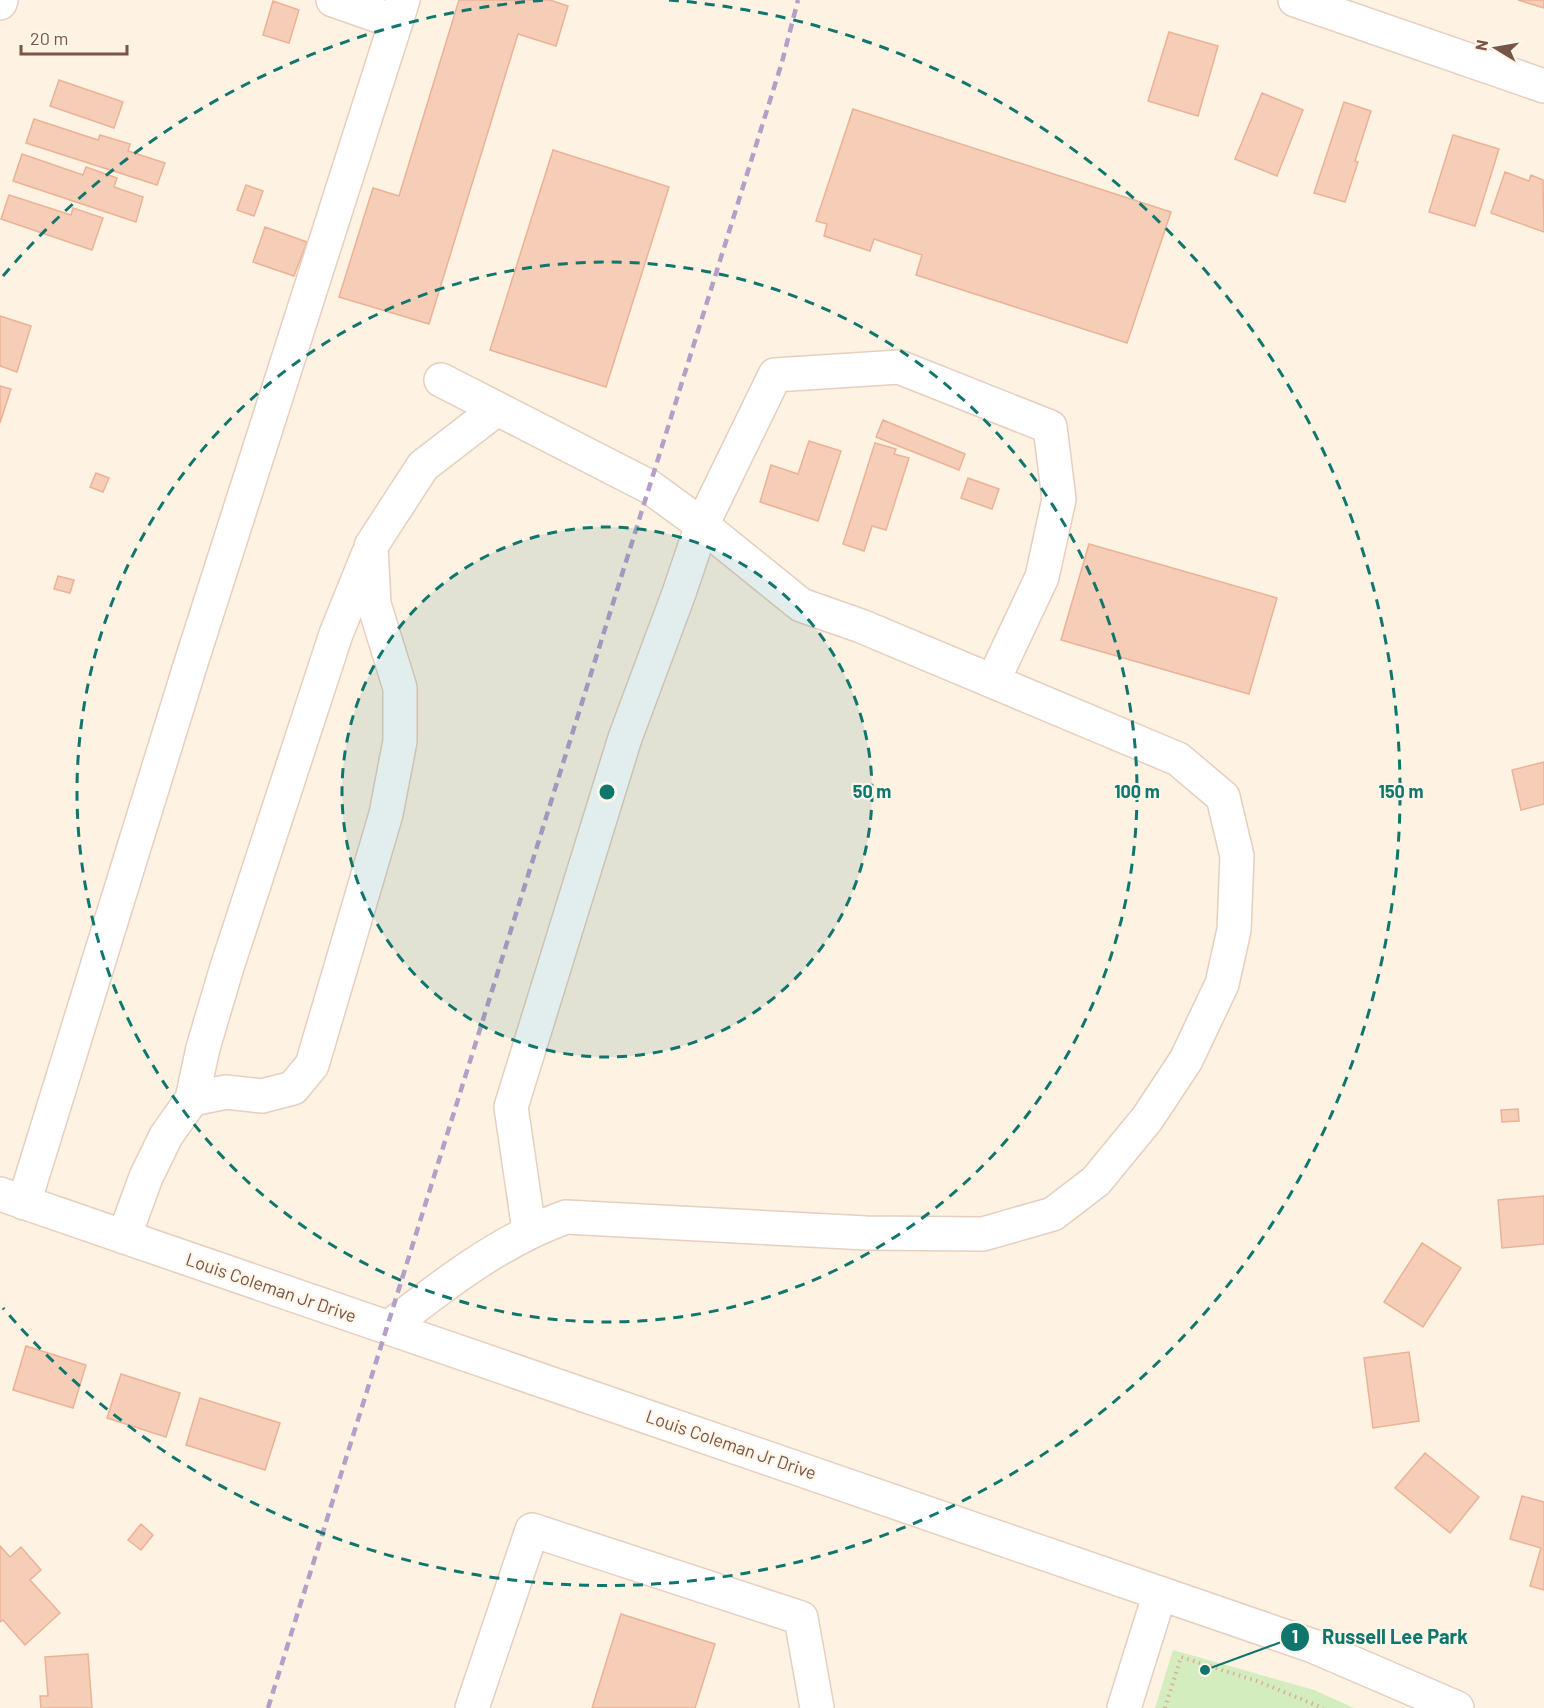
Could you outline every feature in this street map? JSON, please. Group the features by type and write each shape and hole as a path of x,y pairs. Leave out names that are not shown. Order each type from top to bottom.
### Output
{"street":[{"path":"12,1198 194,654 399,11 333,0"},
{"path":"1295,0 1544,86"},
{"path":"529,1230 511,1107 625,738 680,593 702,525 775,375 899,367 1050,427 1059,499 1042,577 993,681"},
{"path":"388,1328 450,1280 529,1230 566,1217 866,1233 983,1234 1053,1214 1096,1180 1148,1119 1186,1060 1222,984 1234,930 1237,856 1223,797 1178,759 861,626 801,604 702,525 650,487 441,380"},
{"path":"124,1237 146,1177 166,1136 192,1099 203,1048 227,967 336,634 371,546 423,466 497,409"},
{"path":"192,1099 226,1092 262,1096 293,1088 312,1065 386,814 400,741 400,688 374,604 371,546"},
{"name":"Louis Coleman Jr Drive","path":"12,1198 1313,1646 1456,1708"},
{"path":"472,1708 531,1530 801,1618 817,1708"},
{"path":"1124,1708 1160,1593"}],"path":[{"path":"1165,1708 1181,1657 1257,1681 1323,1708"}],"green space":[{"path":"1173,1650 1314,1690 1354,1708 1155,1708"}],"building":[{"path":"459,0 550,0 568,6 556,46 518,34 429,324 339,297 373,188 399,196"},
{"path":"1518,0 1544,0 1544,8"},
{"path":"273,1 299,10 289,43 263,35"},
{"path":"1169,32 1218,46 1198,116 1148,101"},
{"path":"59,80 123,102 114,128 50,106"},
{"path":"1262,93 1303,110 1277,176 1235,159"},
{"path":"1344,102 1371,111 1345,202 1314,193"},
{"path":"853,109 1171,212 1127,343 916,275 922,255 874,239 870,251 824,236 827,224 816,221"},
{"path":"34,119 98,140 100,135 130,144 128,151 165,163 157,185 26,143"},
{"path":"1453,135 1499,149 1475,226 1429,212"},
{"path":"553,150 669,187 606,387 490,350"},
{"path":"22,154 83,175 86,167 117,178 114,187 143,197 136,222 13,181"},
{"path":"1505,172 1529,181 1531,175 1543,180 1544,232 1491,213"},
{"path":"246,185 263,191 254,216 237,210"},
{"path":"9,195 71,215 73,208 103,218 92,250 1,219"},
{"path":"265,227 307,242 294,276 253,262"},
{"path":"0,316 31,326 17,372 0,366"},
{"path":"0,386 11,389 0,423"},
{"path":"883,420 965,454 959,470 876,437"},
{"path":"809,441 841,451 818,521 760,502 771,465 798,474"},
{"path":"875,443 896,449 894,454 909,458 886,530 872,526 864,551 843,544"},
{"path":"96,473 109,478 103,492 90,487"},
{"path":"968,478 999,489 992,509 961,498"},
{"path":"1089,544 1277,598 1249,694 1061,640"},
{"path":"58,576 74,580 70,593 54,589"},
{"path":"1544,762 1544,804 1521,810 1512,770"},
{"path":"1518,1109 1519,1121 1502,1122 1501,1110"},
{"path":"1544,1196 1544,1244 1502,1248 1498,1200"},
{"path":"1422,1243 1461,1268 1423,1327 1384,1302"},
{"path":"26,1346 86,1365 73,1408 13,1390"},
{"path":"1409,1352 1419,1421 1373,1428 1364,1358"},
{"path":"121,1374 180,1393 166,1437 107,1418"},
{"path":"200,1398 280,1423 265,1470 186,1445"},
{"path":"1425,1453 1479,1497 1450,1533 1395,1488"},
{"path":"1522,1496 1544,1502 1544,1590 1530,1586 1541,1548 1510,1539"},
{"path":"141,1524 153,1535 141,1550 128,1540"},
{"path":"0,1546 10,1557 21,1547 41,1570 30,1580 60,1613 25,1645 3,1620 0,1622"},
{"path":"621,1614 715,1644 695,1708 592,1708"},
{"path":"88,1654 92,1708 41,1708 40,1696 48,1696 45,1657"}],"railway":[{"path":"268,1708 782,62 798,0"}],"place":[{"name":"Russell Lee Park","path":"1205,1670"}]}
